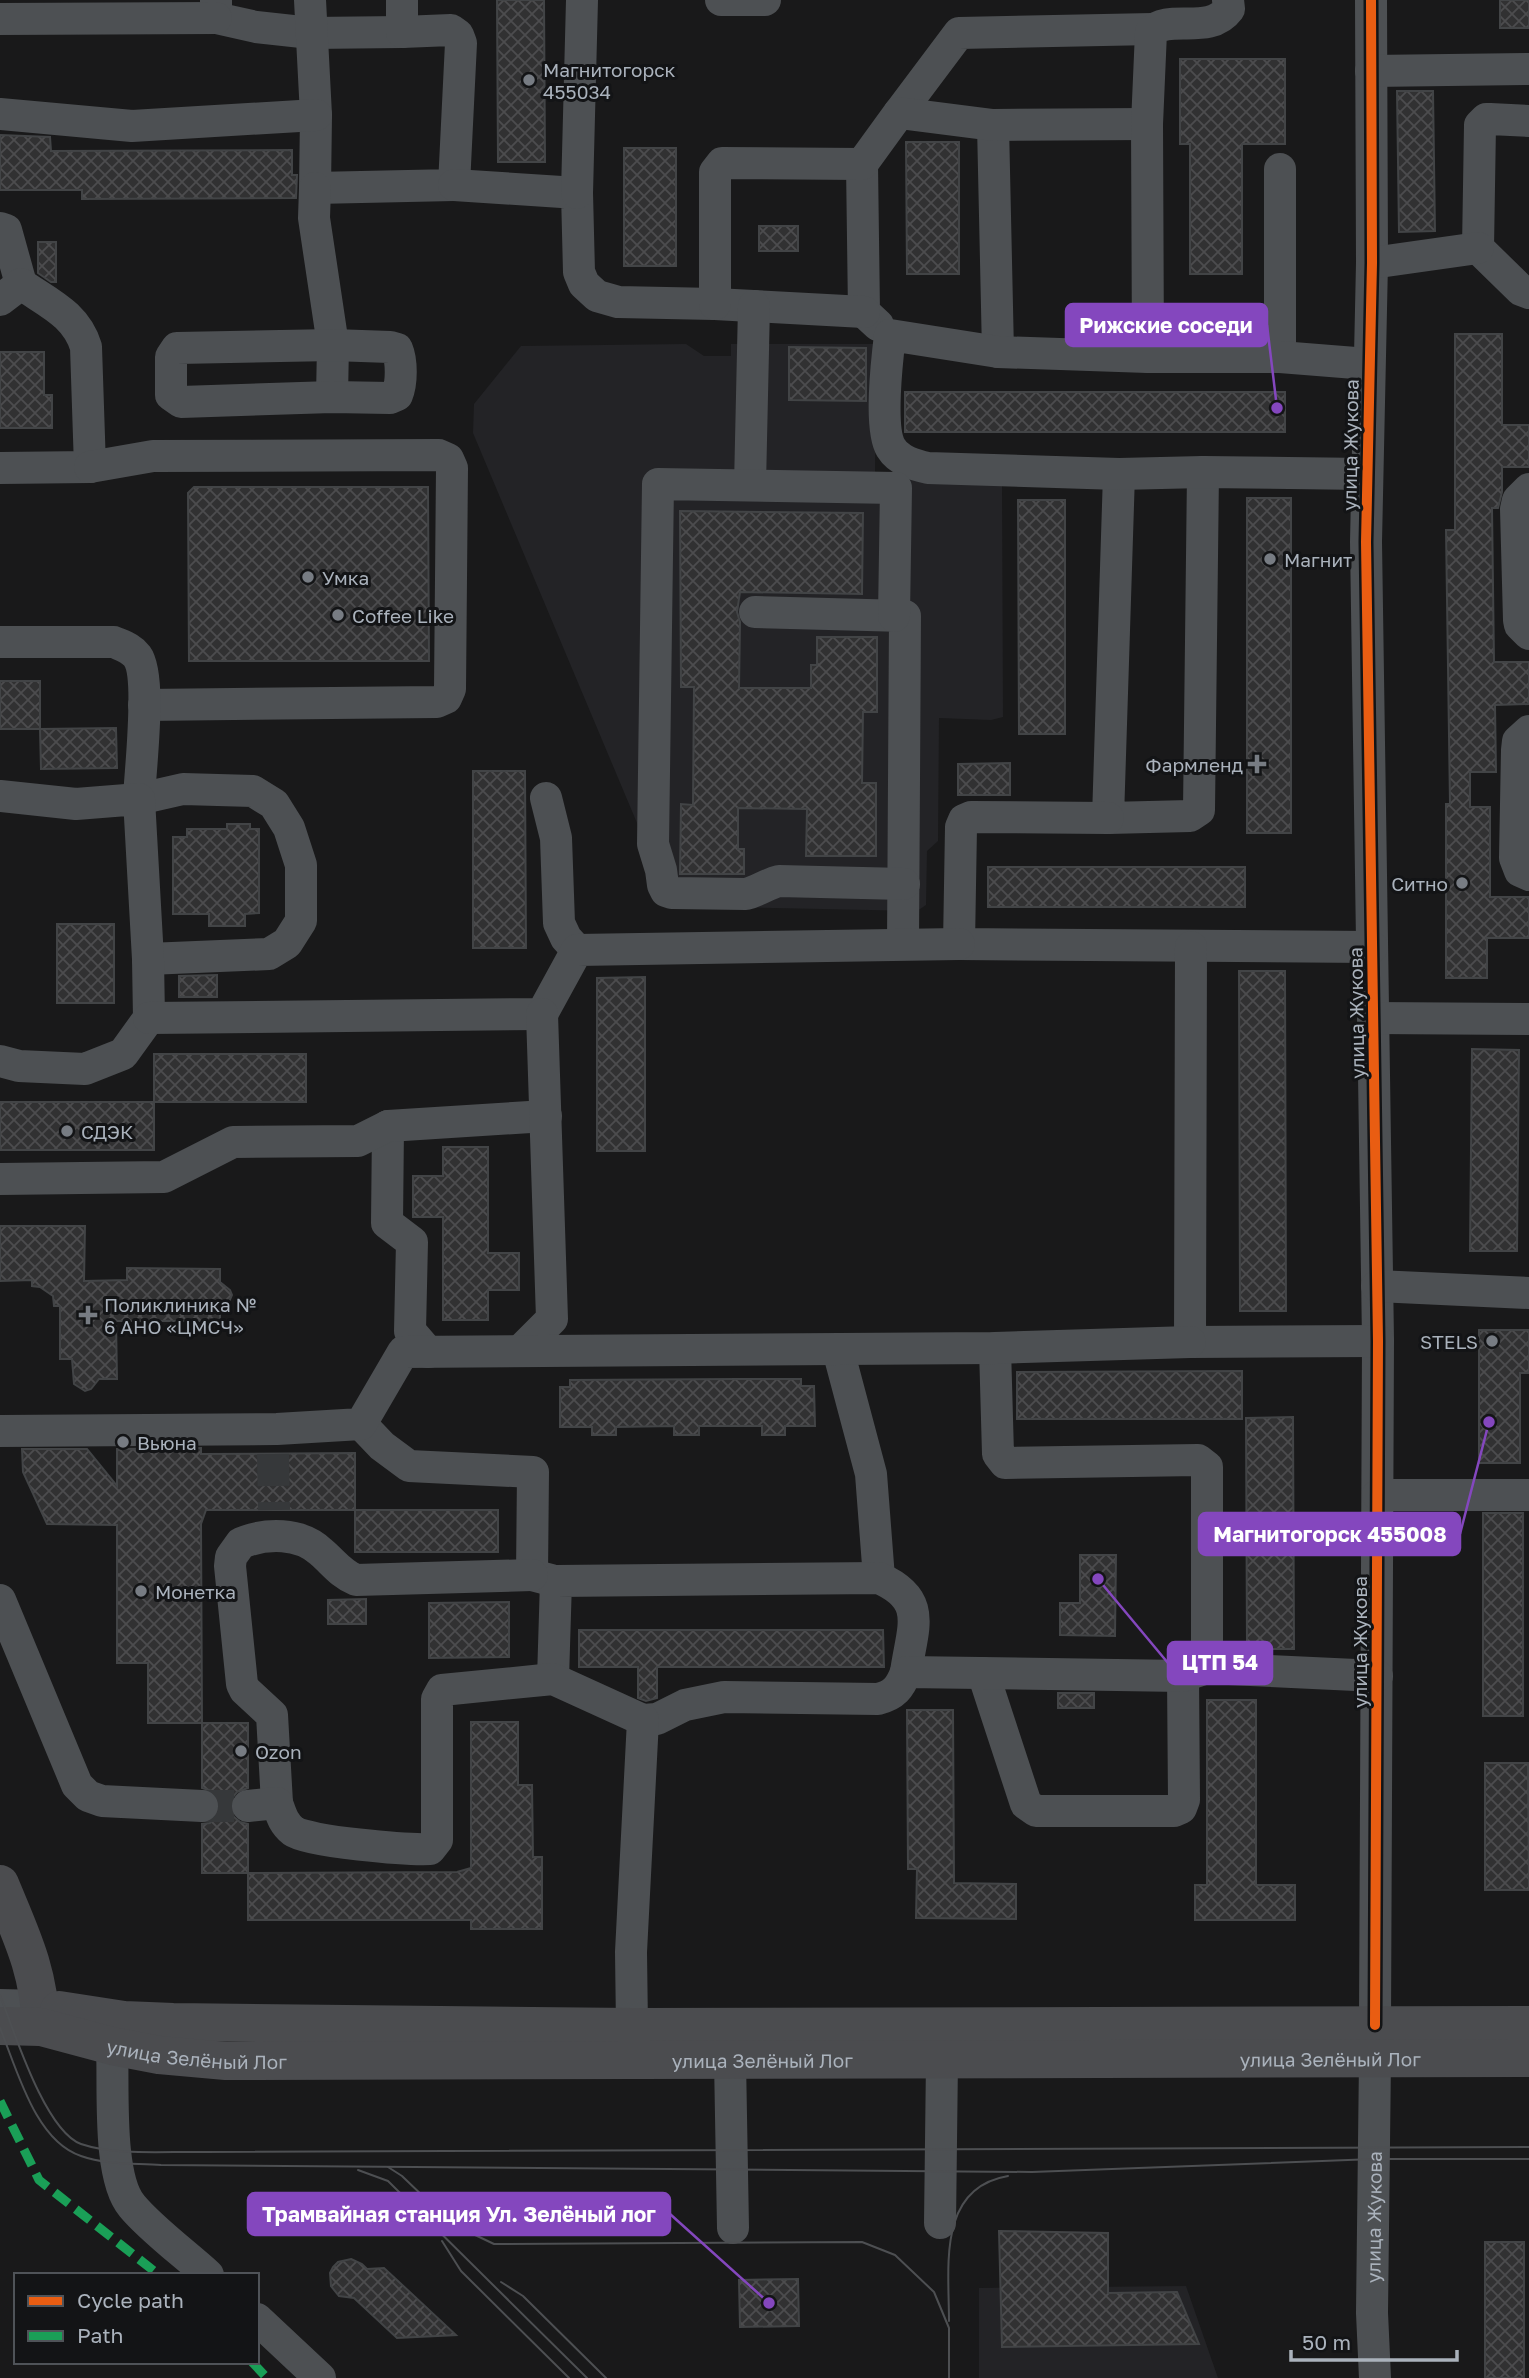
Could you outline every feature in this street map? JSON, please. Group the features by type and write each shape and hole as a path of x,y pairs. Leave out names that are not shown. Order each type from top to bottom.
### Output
{"main road":[{"path":"0,1884 30,1956 41,2016"},
{"name":"улица Зелёный Лог","path":"0,2026 41,2016 80,2015 173,2022 632,2027 1375,2042 1529,2058"},
{"name":"улица Зелёный Лог","path":"41,2016 113,2046 159,2055 226,2061 942,2060 1375,2042 1529,2025"}],"street":[{"path":"310,0 316,115 314,218 333,345 332,397"},
{"path":"402,0 402,32"},
{"path":"582,0 577,193 579,272 584,284 597,296 618,302 864,312 890,335 998,352 1148,357 1280,356 1368,364"},
{"path":"722,0 765,0"},
{"path":"864,312 862,164 959,33 1153,29 1160,26 1210,22 1224,16 1229,9 1228,0"},
{"name":"улица Жукова","path":"1371,0 1371,263 1366,474 1378,1341 1372,2313 1375,2378"},
{"path":"0,19 216,9 256,27 311,33 451,30 458,35 461,44 454,185"},
{"path":"1148,357 1147,124 1153,29"},
{"path":"1371,71 1529,69"},
{"path":"899,113 993,125 1147,124"},
{"path":"0,114 132,127 316,115"},
{"path":"1529,121 1486,119 1480,125 1478,248 1521,290 1529,293"},
{"path":"993,125 998,352"},
{"path":"715,304 715,172 718,165 725,162 862,164"},
{"path":"1280,169 1280,356"},
{"path":"315,188 454,185 577,193"},
{"path":"0,228 6,230 10,292 72,320 81,331 86,346 90,467"},
{"path":"1371,263 1478,248"},
{"path":"750,485 754,306"},
{"path":"890,335 885,376 886,439 893,451 908,463 928,468 1119,474 1366,474"},
{"path":"181,347 394,347 400,356 400,388 397,395 390,398 332,397 177,401 171,392 171,357 174,350 181,347"},
{"path":"0,468 90,467 167,456 439,455 451,463 450,689 446,698 437,702 144,705"},
{"path":"959,944 961,827 964,820 971,817 1190,816 1199,810 1203,472"},
{"path":"1108,818 1119,474"},
{"path":"894,616 896,488 658,484 653,844 666,891 746,894 768,883 779,881 904,884"},
{"path":"1529,489 1518,500 1517,509 1519,620 1529,634"},
{"path":"755,612 905,616 903,944"},
{"path":"0,642 114,642 129,648 142,667 144,705 139,799 149,1018 123,1054 85,1069 19,1066 0,1061"},
{"path":"1529,731 1518,741 1517,750 1515,858 1520,871 1529,875"},
{"path":"0,796 76,804 139,799 183,789 253,791 274,804 289,828 301,866 301,921 287,943 268,954 148,959"},
{"path":"546,798 555,838 559,923 566,938 577,950 903,944 1372,947"},
{"path":"1190,1342 1191,947"},
{"path":"520,1352 552,1318 542,1014 577,950"},
{"path":"149,1018 542,1014"},
{"path":"1373,1018 1529,1019"},
{"path":"0,1180 164,1177 233,1142 358,1142 388,1126 546,1115"},
{"path":"388,1126 387,1223 412,1242 410,1331 428,1352"},
{"path":"1377,1286 1529,1293"},
{"path":"0,1431 275,1441 361,1424 403,1352 838,1350 1190,1342 1378,1341"},
{"path":"984,1673 1026,1804 1036,1811 1174,1811 1181,1808 1184,1800 1195,1672 1207,1467 1198,1460 1001,1462 998,1454 995,1348"},
{"path":"838,1350 871,1474 879,1578"},
{"path":"361,1424 382,1446 409,1466 533,1472 553,1679"},
{"path":"1378,1495 1529,1495"},
{"path":"632,2027 631,1952 655,1728 685,1705 724,1697 878,1699 888,1696 897,1691 906,1672 914,1620 913,1607 908,1596 898,1586 879,1578 356,1580 344,1575 318,1549 274,1522 241,1543 231,1557 243,1686 269,1711 272,1718 262,1804 296,1833 314,1838 430,1849 436,1840 437,1699 446,1689 553,1679 655,1728"},
{"path":"0,1600 77,1784 88,1796 102,1801 202,1806"},
{"path":"906,1672 1195,1672 1377,1676"},
{"name":"улица Зелёный Лог","path":"0,2005 41,2016"},
{"path":"113,2046 114,2150 119,2183 130,2205 206,2273"},
{"path":"730,2060 733,2228"},
{"path":"940,2223 942,2060"},
{"path":"259,2321 320,2378"}],"shaded area":[{"path":"686,344 704,356 731,356 731,344 876,344 875,477 1002,482 1003,717 991,720 939,718 938,841 927,851 926,905 917,911 677,906 653,861 473,433 474,404 521,346"},
{"path":"1186,2286 1218,2378 979,2378 979,2288"}],"building":[{"path":"497,0 544,0 545,162 498,162"},
{"path":"1500,0 1529,0 1529,28 1500,28"},
{"path":"1180,59 1285,59 1285,144 1242,144 1242,274 1190,274 1190,144 1180,144"},
{"path":"1397,91 1433,91 1435,231 1399,232"},
{"path":"0,135 50,137 51,151 292,150 292,175 297,175 296,198 82,199 82,190 0,190"},
{"path":"906,142 959,142 959,274 907,274"},
{"path":"624,148 676,148 676,266 624,266"},
{"path":"759,226 798,226 798,251 759,251"},
{"path":"38,242 56,242 56,282 51,282 38,273"},
{"path":"1455,334 1502,334 1502,425 1529,425 1529,467 1502,467 1502,492 1498,508 1492,508 1494,662 1529,662 1529,704 1495,705 1496,772 1470,772 1470,807 1490,807 1490,897 1529,897 1529,938 1487,938 1487,978 1446,978 1446,804 1450,804 1446,530 1455,530"},
{"path":"789,347 866,348 866,401 789,400"},
{"path":"0,352 44,352 44,395 52,395 52,428 0,428"},
{"path":"905,392 1285,392 1285,432 905,432"},
{"name":"Умка","path":"194,487 428,487 429,661 189,661 188,493"},
{"path":"1247,498 1291,498 1291,833 1247,833"},
{"path":"1018,500 1065,500 1065,734 1019,734"},
{"path":"680,511 863,513 862,594 740,592 737,612 740,622 739,688 811,688 811,665 817,665 817,637 877,637 877,712 863,712 862,783 876,783 876,856 806,856 807,809 738,808 738,849 744,849 744,874 680,874 681,804 693,805 694,687 681,687"},
{"path":"0,681 40,681 40,729 0,729"},
{"path":"116,728 117,768 41,769 40,729"},
{"path":"1010,763 1010,795 958,795 958,764"},
{"path":"473,771 525,771 526,948 473,948"},
{"path":"227,824 250,824 250,829 259,829 259,913 245,914 245,926 209,926 209,914 173,914 173,837 187,837 187,829 227,829"},
{"path":"988,867 1245,867 1245,907 988,907"},
{"path":"57,924 114,924 114,1003 57,1003"},
{"path":"1239,971 1285,971 1286,1311 1240,1311"},
{"path":"217,975 217,997 179,997 179,976"},
{"path":"645,977 645,1151 597,1151 597,978"},
{"path":"1472,1049 1519,1050 1517,1251 1470,1251"},
{"path":"154,1054 306,1054 306,1102 154,1102"},
{"path":"0,1102 154,1102 154,1150 0,1150"},
{"path":"443,1147 488,1147 488,1253 519,1253 519,1290 488,1290 488,1320 443,1320 443,1217 413,1217 413,1176 443,1176"},
{"name":"Поликлиника № 6 АНО «ЦМСЧ»","path":"0,1226 85,1226 84,1281 127,1280 127,1268 220,1269 220,1282 232,1295 229,1302 220,1306 220,1321 116,1321 117,1379 99,1379 91,1389 85,1391 74,1384 72,1359 60,1359 60,1306 54,1306 53,1296 40,1287 32,1286 32,1280 0,1281"},
{"path":"1479,1330 1529,1330 1529,1373 1520,1373 1520,1463 1479,1463"},
{"path":"1242,1371 1242,1419 1017,1419 1017,1372"},
{"path":"801,1379 801,1386 814,1386 815,1426 785,1426 785,1435 762,1435 762,1426 699,1426 699,1435 674,1435 674,1426 616,1427 616,1435 592,1435 592,1427 560,1427 560,1387 570,1387 570,1380"},
{"path":"1293,1417 1294,1649 1247,1649 1246,1418"},
{"path":"201,1448 201,1454 355,1453 355,1510 206,1510 201,1524 202,1723 148,1723 148,1663 117,1663 117,1525 47,1524 23,1472 22,1449 87,1449 117,1486 117,1449"},
{"path":"355,1510 498,1510 498,1552 355,1552"},
{"path":"1483,1513 1523,1513 1523,1716 1483,1716"},
{"path":"1080,1555 1116,1555 1115,1636 1060,1635 1060,1603 1080,1603"},
{"path":"366,1599 366,1624 328,1624 328,1600"},
{"path":"509,1602 509,1657 429,1658 429,1603"},
{"path":"579,1630 883,1630 884,1667 657,1667 657,1698 646,1701 638,1698 638,1667 579,1667"},
{"path":"1058,1693 1094,1693 1094,1708 1058,1708"},
{"path":"1207,1700 1256,1700 1256,1885 1295,1885 1295,1920 1195,1920 1195,1885 1207,1885"},
{"path":"907,1710 953,1710 954,1883 1016,1884 1016,1919 916,1918 917,1869 908,1869"},
{"path":"471,1722 518,1722 518,1785 532,1785 533,1857 542,1857 542,1929 471,1929 471,1920 248,1920 248,1873 457,1872 471,1868"},
{"path":"202,1723 248,1723 248,1788 237,1792 230,1807 234,1817 248,1824 248,1873 202,1873 202,1824 210,1823 217,1816 220,1806 218,1797 212,1791 202,1788"},
{"path":"1485,1763 1528,1763 1529,1890 1485,1890"},
{"path":"999,2231 1108,2233 1108,2293 1177,2292 1199,2344 1002,2347"},
{"path":"1485,2242 1524,2242 1524,2378 1485,2378"},
{"path":"351,2259 367,2269 384,2268 456,2335 397,2338 354,2298 339,2296 331,2286 330,2273 333,2267 338,2262"},
{"path":"798,2279 799,2326 740,2327 739,2280"}],"tunnel":[{"path":"273,1454 274,1510"},
{"path":"202,1806 248,1806"}],"tram line":[{"path":"0,1995 32,2078 55,2120 68,2135 81,2144 126,2152 1529,2147"},
{"path":"0,2028 30,2102 51,2135 65,2148 81,2156 110,2162 161,2165 1032,2172 1374,2159 1529,2159"},
{"path":"388,2167 402,2176 452,2224 494,2244 862,2242 895,2255 934,2292 949,2328 949,2378"},
{"path":"358,2170 388,2181 587,2378"},
{"path":"949,2321 949,2255 958,2213 969,2196 985,2183 1008,2176"},
{"path":"442,2241 461,2271 569,2378"},
{"path":"501,2282 523,2296 606,2378"}],"marked path":[{"path":"0,2101 39,2180 156,2273"},
{"path":"254,2364 267,2378"}],"cycle path":[{"path":"1371,0 1372,263 1366,542 1378,1341 1375,2025"}],"place":[{"name":"Магнитогорск 455034","path":"529,80"},
{"name":"Рижские соседи","path":"1277,408"},
{"name":"Магнит","path":"1270,559"},
{"name":"Умка","path":"308,577"},
{"name":"Coffee Like","path":"338,615"},
{"name":"Фармленд","path":"1257,764"},
{"name":"Ситно","path":"1462,883"},
{"name":"СДЭК","path":"67,1131"},
{"name":"Поликлиника № 6 АНО «ЦМСЧ»","path":"88,1315"},
{"name":"STELS","path":"1492,1341"},
{"name":"Магнитогорск 455008","path":"1489,1422"},
{"name":"Вьюна","path":"123,1442"},
{"name":"ЦТП 54","path":"1098,1579"},
{"name":"Монетка","path":"141,1591"},
{"name":"Ozon","path":"241,1751"},
{"name":"Трамвайная станция Ул. Зелёный лог","path":"769,2303"}]}
